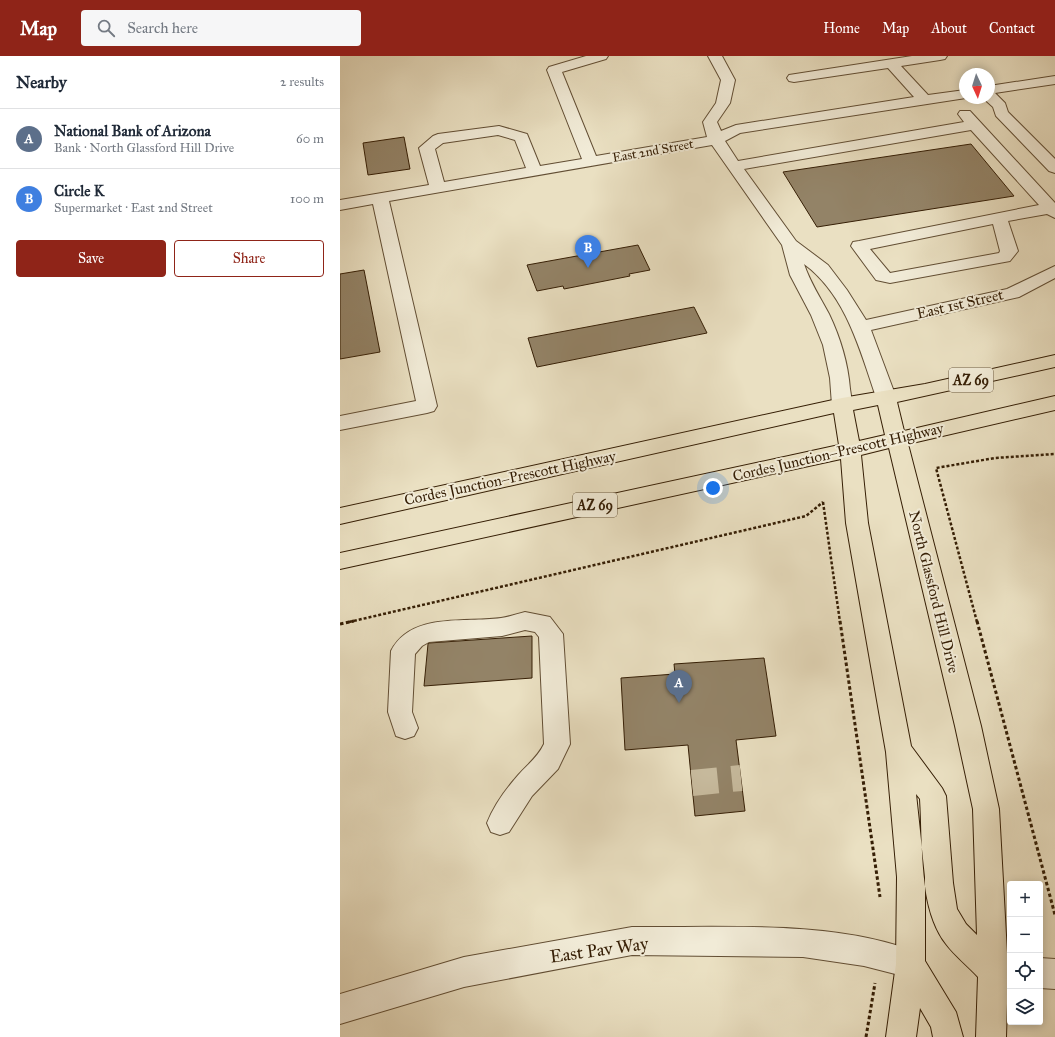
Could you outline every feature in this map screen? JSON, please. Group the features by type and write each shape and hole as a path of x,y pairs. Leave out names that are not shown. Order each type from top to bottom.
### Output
{"main road":[{"name":"Cordes Junction–Prescott Highway","path":"342,515 842,405 1055,361"},
{"name":"North Glassford Hill Drive","path":"886,396 895,440 968,726 986,809 1001,971 991,1037"},
{"name":"Cordes Junction–Prescott Highway","path":"340,561 850,450 1055,403"},
{"name":"North Glassford Hill Drive","path":"842,405 850,450 857,524 899,752 911,877 911,964 901,1037"},
{"path":"899,752 932,796 939,883 944,912 956,934 1001,971"},
{"path":"911,964 945,1023 948,1037"}],"street":[{"path":"591,162 554,70 601,56"},
{"name":"North Glassford Hill Drive","path":"715,56 728,80 723,103 710,122 716,140 790,245 799,275 820,315 832,344 840,378 842,405"},
{"path":"794,78 940,56"},
{"path":"890,63 925,101"},
{"path":"995,89 1055,80"},
{"name":"East 2nd Street","path":"340,205 716,140 736,129 959,95"},
{"path":"949,97 1053,211"},
{"path":"995,101 1000,106 1001,113 1055,168"},
{"path":"735,166 975,125"},
{"path":"438,188 427,148 438,139 499,130 522,136 535,172"},
{"path":"340,423 427,406 380,199"},
{"path":"999,218 1009,251 1004,257 890,278 882,276 859,246 999,218 1053,211"},
{"name":"North Glassford Hill Drive","path":"790,245 822,269 841,294 861,327 886,396"},
{"name":"East 1st Street","path":"861,327 1013,293 1055,271"},
{"path":"406,728 400,712 403,651 414,639 426,633 502,628 525,621 542,624 552,634 558,744 549,761 523,788 500,823"},
{"name":"East Pav Way","path":"340,1009 464,972 632,941 802,943 864,952 911,964"},
{"path":"1043,973 1055,974"}],"path":[{"path":"1055,454 1012,455 956,463 936,468 1055,915"},
{"path":"340,624 806,516 823,502 881,898"},
{"path":"866,1037 876,977"}],"building":[{"path":"404,137 410,169 368,175 363,143"},
{"path":"971,144 1014,196 817,227 783,172"},
{"path":"638,245 650,270 629,274 630,276 564,289 563,286 537,291 527,265"},
{"path":"364,270 380,352 340,359 340,274"},
{"path":"694,307 707,333 537,367 528,338"},
{"path":"532,636 532,678 424,686 429,643"},
{"path":"764,658 776,736 736,740 745,811 695,816 688,745 625,750 621,678 675,674 674,664"}],"tunnel":[{"path":"692,783 741,778"}],"place":[{"name":"Circle K","path":"588,268"},
{"name":"National Bank of Arizona","path":"679,703"}]}
